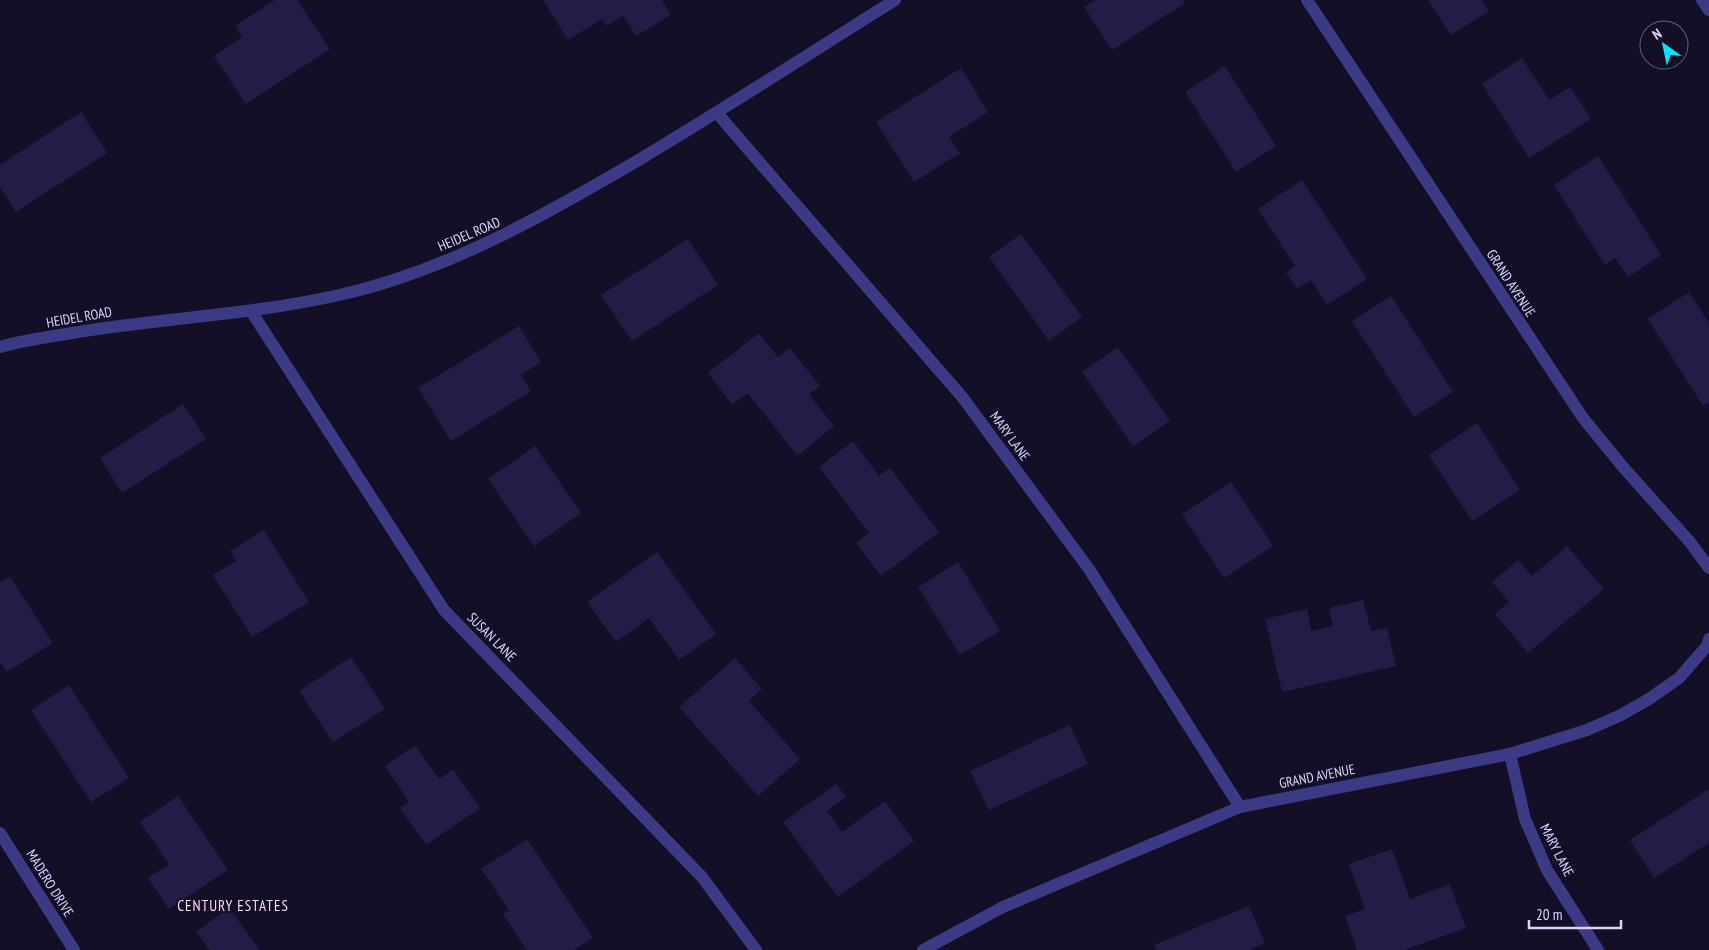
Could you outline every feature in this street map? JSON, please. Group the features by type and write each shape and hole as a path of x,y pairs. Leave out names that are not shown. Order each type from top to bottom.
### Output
{"street":[{"name":"HEIDEL ROAD","path":"0,347 123,325 251,311 339,295 415,272 465,253 517,229 566,203 717,113 895,0"},
{"name":"GRAND AVENUE","path":"1307,0 1583,418 1623,467 1690,542 1709,568"},
{"path":"1702,0 1709,10"},
{"name":"MARY LANE","path":"717,113 963,398 1090,570 1240,807"},
{"name":"SUSAN LANE","path":"251,311 444,610 702,877 756,950"},
{"name":"GRAND AVENUE","path":"922,950 1003,907 1240,807 1510,754 1587,730 1621,715 1649,699 1679,678 1707,646 1709,639"},
{"name":"MARY LANE","path":"1510,754 1525,819 1547,870 1598,950"},
{"name":"MADERO DRIVE","path":"2,838 74,950"}],"building":[{"path":"275,0 297,0 330,49 246,104 214,56 242,37 235,26"},
{"path":"543,0 662,0 671,15 636,36 623,15 607,26 602,19 568,40"},
{"path":"1095,0 1183,0 1185,3 1112,50 1084,7"},
{"path":"1428,0 1482,0 1489,11 1451,35"},
{"path":"1522,58 1549,100 1570,87 1591,119 1529,158 1482,84"},
{"path":"1225,66 1276,146 1236,172 1185,92"},
{"path":"961,68 988,112 949,137 960,153 914,182 876,122"},
{"path":"81,112 107,153 16,212 0,187 0,165"},
{"path":"1598,156 1661,255 1628,277 1615,258 1605,265 1554,185"},
{"path":"1302,180 1367,279 1327,305 1311,280 1297,289 1286,272 1295,266 1258,209"},
{"path":"1021,234 1082,317 1049,341 989,257"},
{"path":"688,239 718,285 632,341 601,295"},
{"path":"1689,292 1709,323 1709,403 1703,406 1648,319"},
{"path":"1391,296 1453,392 1414,417 1352,321"},
{"path":"519,326 541,362 521,375 531,391 451,441 418,388"},
{"path":"759,333 778,357 790,348 820,386 809,394 834,426 797,456 748,393 732,405 708,373"},
{"path":"1118,347 1170,421 1133,446 1082,372"},
{"path":"183,404 206,439 122,493 100,458"},
{"path":"1477,423 1520,490 1472,521 1429,455"},
{"path":"853,441 879,476 890,468 939,532 881,576 856,543 869,533 819,467"},
{"path":"535,446 581,513 534,546 488,479"},
{"path":"1231,482 1273,546 1224,578 1182,514"},
{"path":"264,530 309,602 252,637 213,575 236,561 230,551"},
{"path":"1567,546 1604,589 1528,653 1495,614 1509,602 1492,582 1518,560 1532,576"},
{"path":"657,552 716,634 679,660 649,618 616,642 587,602"},
{"path":"958,562 1000,631 960,655 918,587"},
{"path":"10,577 53,643 7,672 0,662 0,583"},
{"path":"1363,600 1371,631 1387,628 1396,666 1282,692 1265,619 1307,609 1311,631 1333,626 1329,608"},
{"path":"351,657 385,709 333,742 299,691"},
{"path":"735,658 762,689 749,701 800,759 758,796 679,707"},
{"path":"69,685 129,778 91,802 31,710"},
{"path":"1070,725 1088,764 989,810 970,771"},
{"path":"415,745 439,779 453,769 480,808 426,845 400,808 409,802 385,766"},
{"path":"836,784 846,797 827,811 842,832 885,801 914,841 838,897 783,822"},
{"path":"1709,789 1709,843 1654,878 1630,840"},
{"path":"178,796 228,870 169,909 148,878 169,864 140,822"},
{"path":"527,839 593,938 574,950 527,950 503,914 509,910 481,869"},
{"path":"1392,849 1410,899 1450,884 1466,928 1404,950 1357,950 1345,916 1365,909 1349,864"},
{"path":"1249,906 1265,943 1248,950 1156,950 1154,945"},
{"path":"229,908 260,950 210,950 196,932"}],"district":[{"name":"CENTURY ESTATES","path":"233,905"}]}
